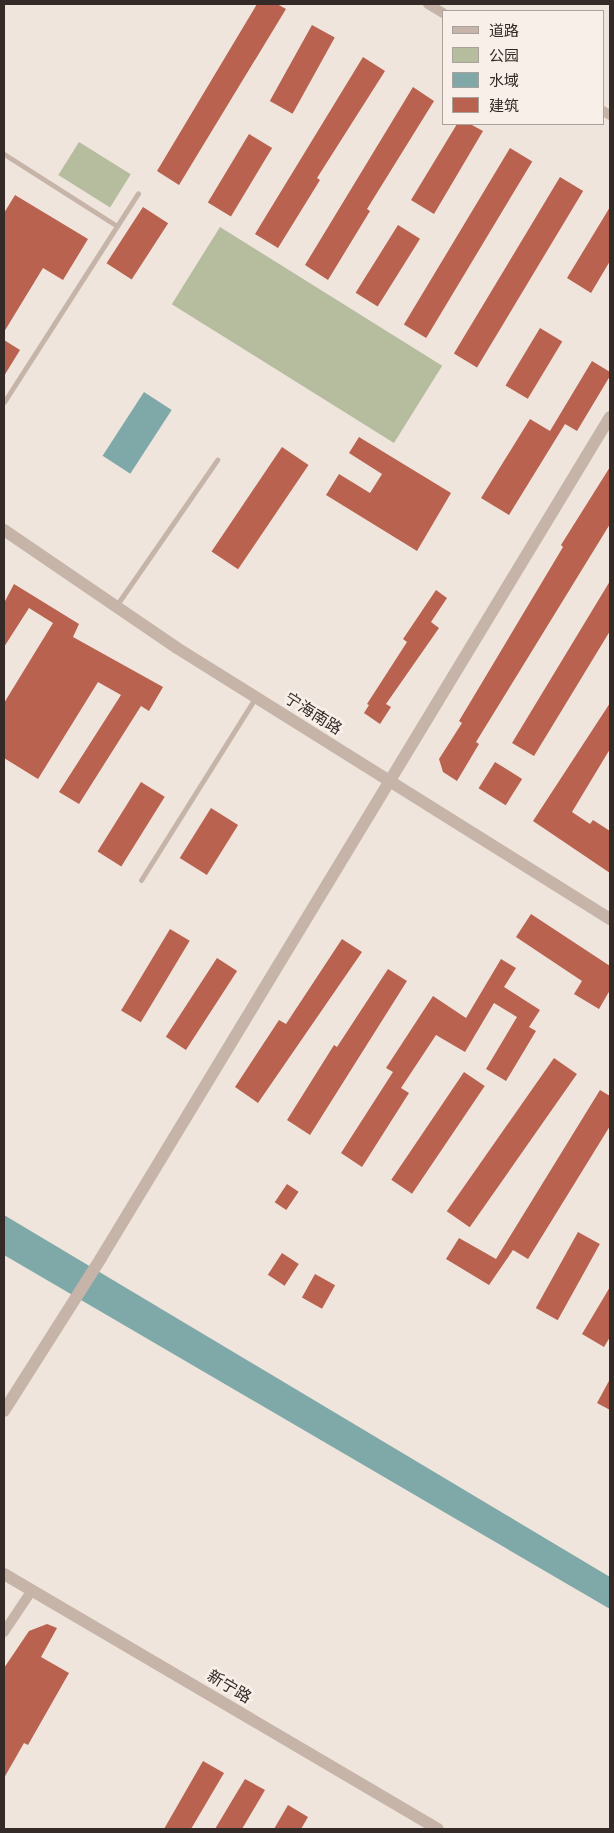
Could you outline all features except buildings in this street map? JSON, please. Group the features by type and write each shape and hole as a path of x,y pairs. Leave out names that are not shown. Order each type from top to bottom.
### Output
{"street":[{"path":"428,4 442,12"},
{"path":"4,1410 97,1264 391,782 610,417"},
{"name":"宁海南路","path":"4,530 255,697 610,919"},
{"name":"新宁路","path":"4,1574 438,1829"},
{"path":"4,1632 32,1590"}],"lane":[{"path":"4,154 117,226"},
{"path":"4,402 138,193"},
{"path":"116,606 216,460"},
{"path":"141,880 255,697"}],"green space":[{"path":"79,142 131,174 110,207 58,175"},
{"path":"220,227 442,366 394,443 172,304"}],"water":[{"path":"144,392 172,410 130,474 103,456"},
{"path":"4,1215 610,1577 610,1609 4,1255"}]}
